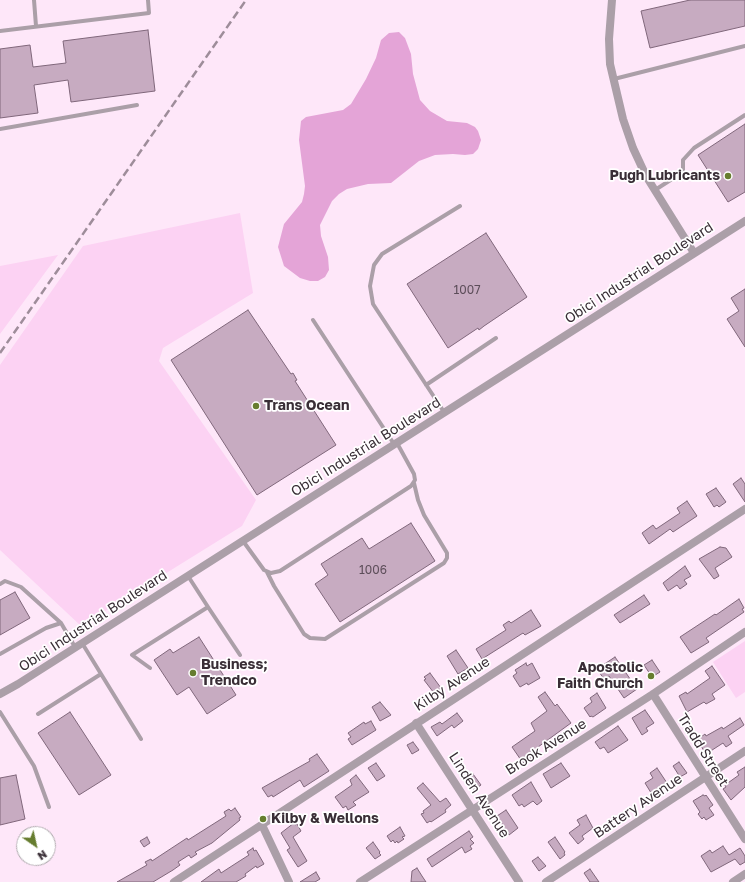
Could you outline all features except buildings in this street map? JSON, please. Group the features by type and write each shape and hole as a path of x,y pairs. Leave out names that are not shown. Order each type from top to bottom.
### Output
{"street":[{"path":"612,0 609,39 610,64 623,119 633,148 655,190 694,253"},
{"name":"Obici Industrial Boulevard","path":"0,694 79,646 745,221"},
{"name":"Kilby Avenue","path":"174,882 745,509"},
{"name":"Brook Avenue","path":"360,882 653,694 745,632"},
{"name":"Tradd Street","path":"653,694 745,839"},
{"name":"Linden Avenue","path":"416,723 520,882"},
{"name":"Battery Avenue","path":"546,882 745,751"},
{"path":"262,825 289,882"},
{"path":"733,882 745,874"}],"lane":[{"path":"34,0 36,26"},
{"path":"0,31 150,14 148,0"},
{"path":"614,78 745,46"},
{"path":"0,129 137,105"},
{"path":"655,190 683,172 683,160 694,148 745,115"},
{"path":"445,413 373,304 370,286 374,265 382,254 460,206"},
{"path":"268,572 274,586 304,634 310,638 325,638 444,564 447,558 447,552 424,515 418,500 414,483 414,474 396,444 313,320"},
{"path":"426,385 496,338"},
{"path":"243,541 261,567 268,572 274,573 280,571 414,483"},
{"path":"188,576 240,655"},
{"path":"0,584 5,581 21,587 61,623 101,674 141,739"},
{"path":"150,668 132,655 208,607"},
{"path":"0,654 46,628 61,623"},
{"path":"38,714 101,674"},
{"path":"0,712 34,766 49,807"}],"shaded area":[{"path":"399,32 405,38 411,54 413,74 420,100 430,111 447,121 467,123 475,127 481,140 478,149 473,154 435,155 419,161 391,183 368,184 347,189 339,194 332,201 320,225 321,236 328,257 329,270 325,277 318,281 310,281 300,278 284,266 278,247 284,224 302,202 304,194 305,186 299,140 301,121 306,117 343,110 351,104 366,79 376,58 381,40 389,33"},
{"path":"240,213 253,293 163,348 159,361 256,500 242,526 81,626 0,550 0,365 83,246"},
{"path":"58,255 0,334 0,266"},
{"path":"745,641 745,692 736,698 713,662"}],"railway":[{"path":"0,353 246,0"}],"place":[{"name":"Pugh Lubricants","path":"728,176"},
{"name":"Trans Ocean","path":"256,406"},
{"name":"Business; Trendco","path":"193,673"},
{"name":"Apostolic Faith Church","path":"651,676"},
{"name":"Kilby & Wellons","path":"263,819"}]}
